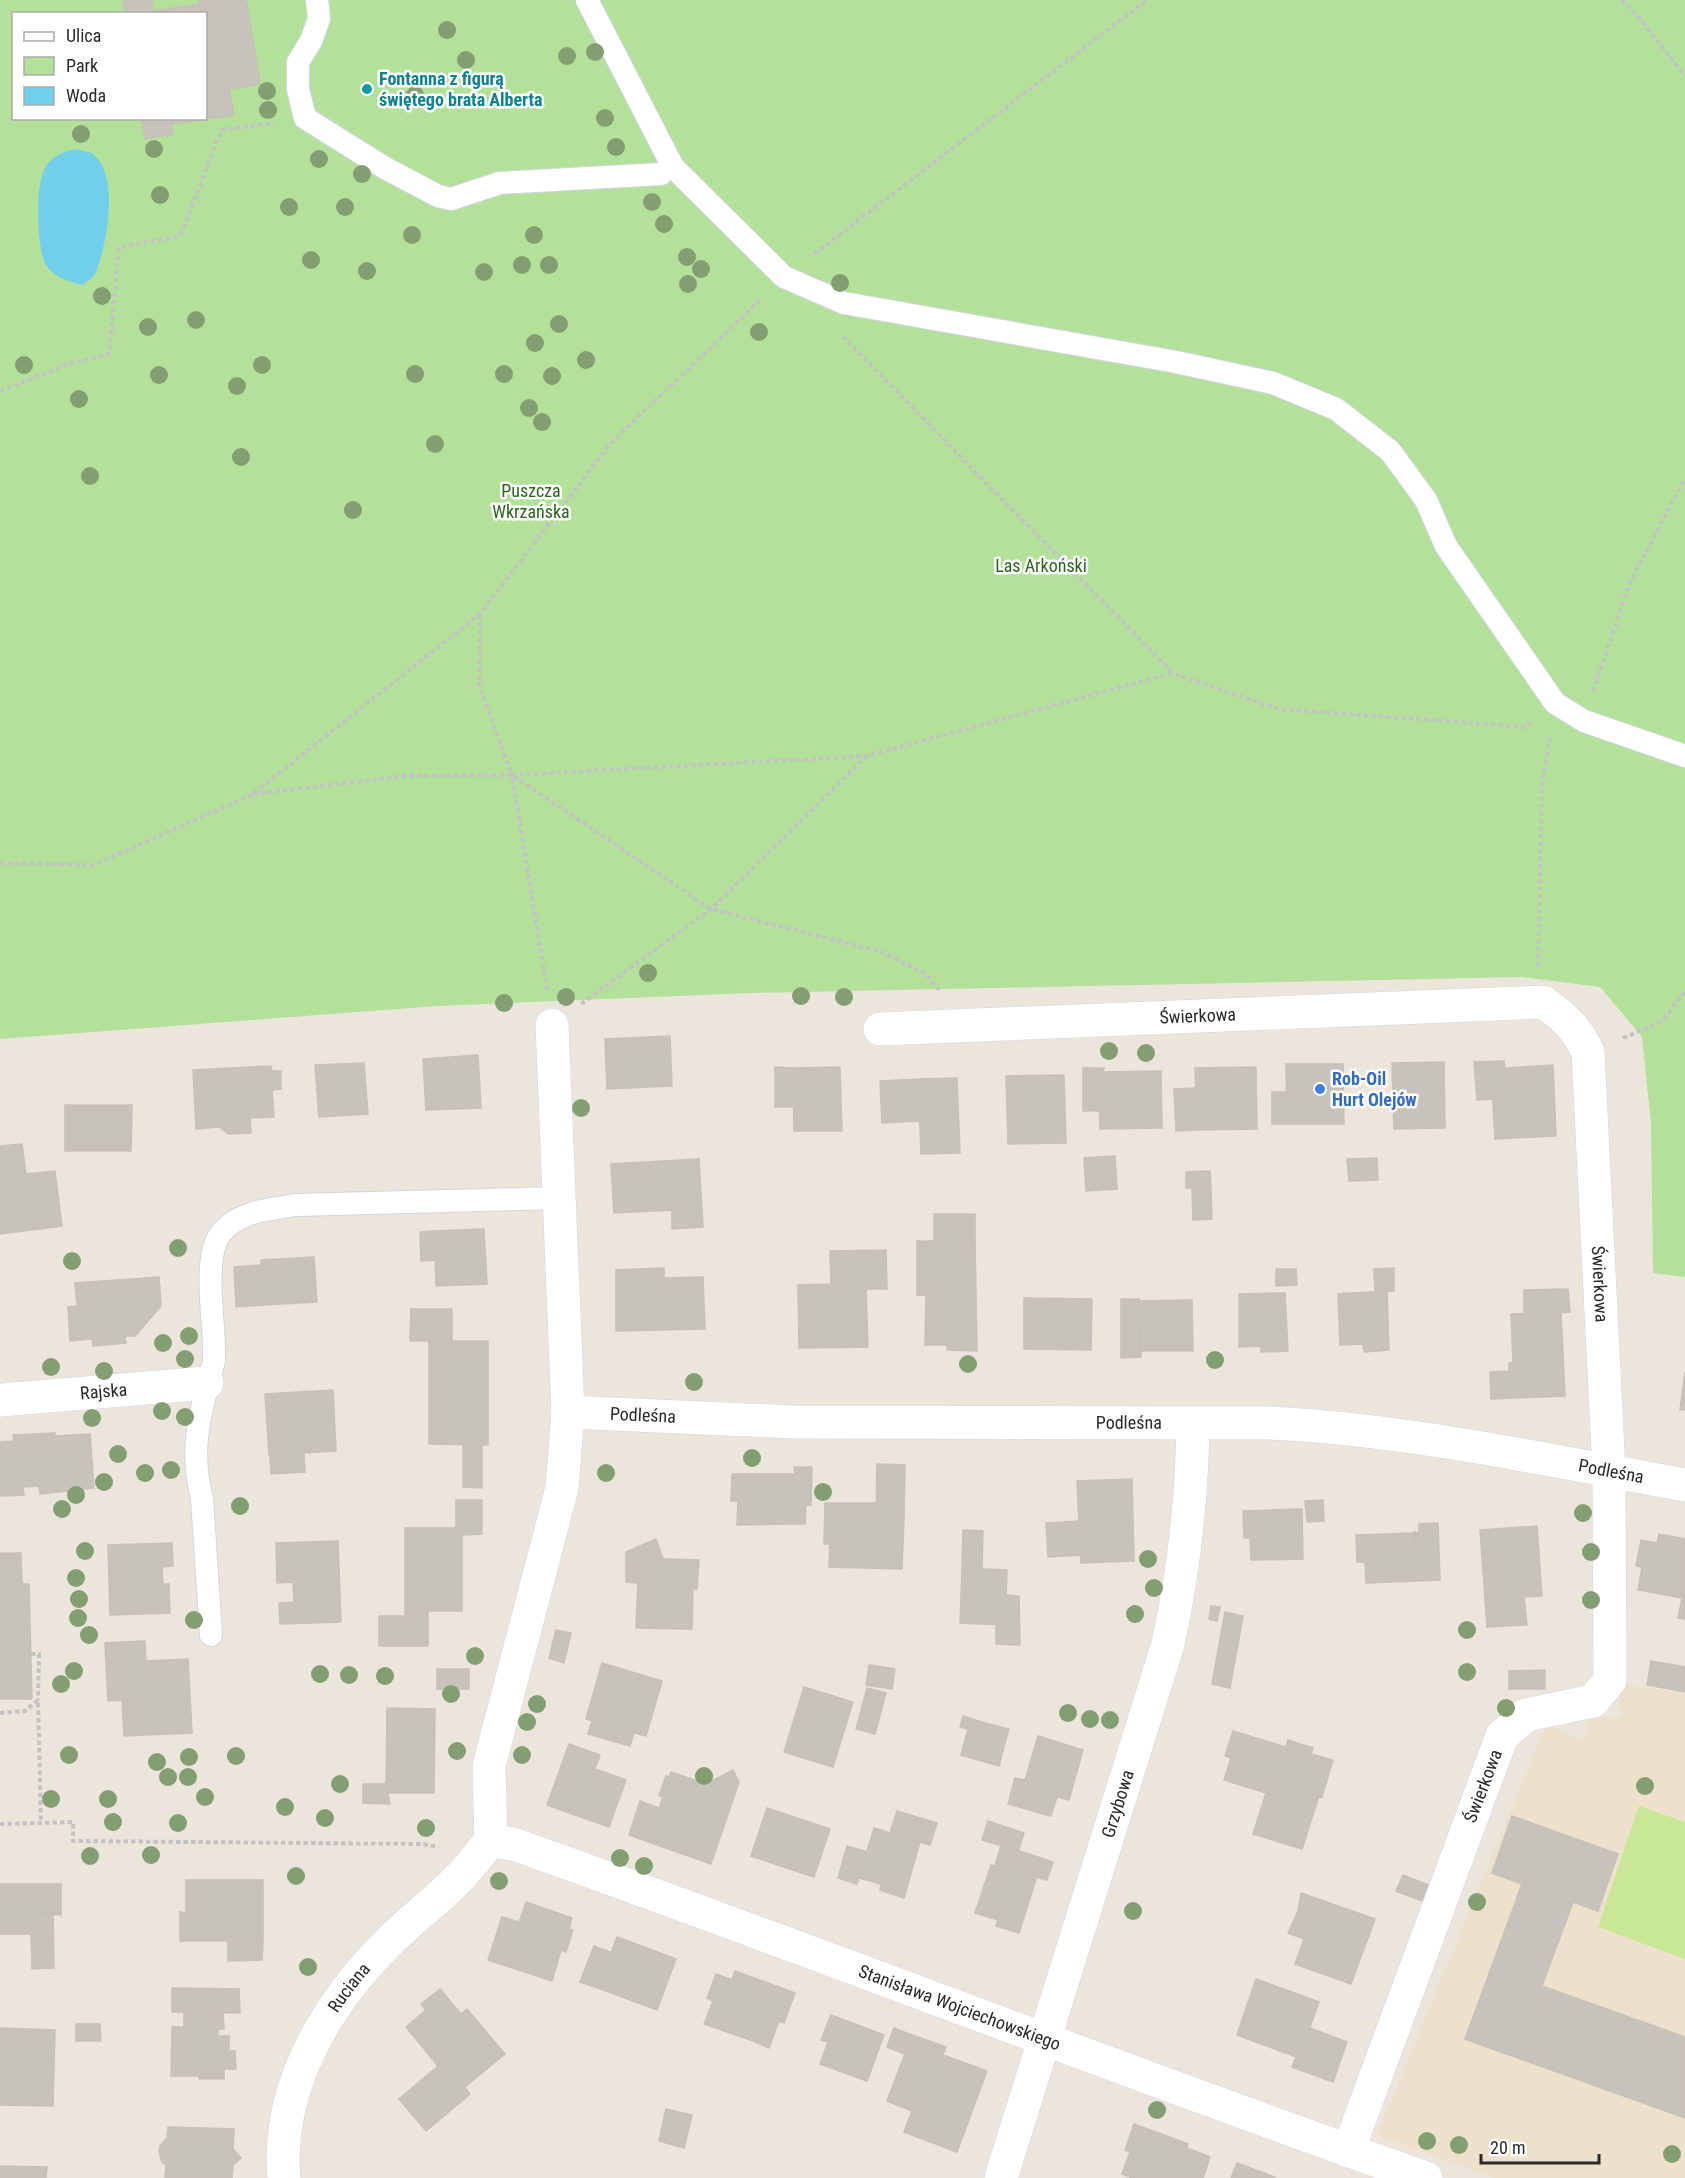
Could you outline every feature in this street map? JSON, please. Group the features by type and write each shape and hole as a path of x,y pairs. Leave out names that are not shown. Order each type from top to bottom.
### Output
{"street":[{"name":"Świerkowa","path":"880,1029 1543,1002 1564,1016 1579,1034 1588,1052 1609,1471 1610,1680 1593,1701 1526,1715 1502,1736 1348,2151"},
{"path":"491,1840 489,1766 562,1488 568,1412 552,1025"},
{"name":"Rajska","path":"0,1401 207,1383"},
{"name":"Podleśna","path":"568,1412 794,1422 1192,1423 1344,1426 1438,1440 1685,1485"},
{"name":"Grzybowa","path":"1001,2178 1167,1644 1182,1581 1192,1470 1192,1423"},
{"name":"Stanisława Wojciechowskiego","path":"491,1840 516,1845 760,1931 1044,2041 1426,2178"},
{"name":"Ruciana","path":"284,2178 281,2149 295,2086 316,2037 345,1991 387,1943 459,1878 491,1840"}],"lane":[{"path":"317,0 319,19 311,40 298,62 298,89 305,117 385,168 438,196 451,199 462,198 500,183 661,174"},
{"path":"587,0 673,166 784,277 844,303 1187,364 1273,383 1336,409 1390,451 1426,500 1446,546 1555,703 1584,721 1685,756"},
{"path":"211,1635 202,1498 196,1477 195,1440 207,1383 214,1362 212,1257 220,1234 236,1220 260,1210 296,1205 559,1198"}],"path":[{"path":"0,863 94,865 253,794 480,614 610,444 784,277 1147,0"},
{"path":"1622,0 1641,20 1685,76"},
{"path":"0,391 68,364 109,354 119,247 176,237 183,230 221,130 277,122"},
{"path":"842,336 1172,673 1278,709 1525,727 1555,703"},
{"path":"1584,721 1630,582 1685,478"},
{"path":"480,614 479,685 512,775 552,1025 711,909 867,756"},
{"path":"253,794 405,776 512,775 867,756 1172,673"},
{"path":"1543,1002 1537,955 1542,796 1555,703"},
{"path":"512,775 711,909 882,952 926,974 967,1025"},
{"path":"1588,1052 1661,1022 1685,992"},
{"path":"31,1654 39,1654 41,1823"},
{"path":"0,1713 25,1711 38,1700"},
{"path":"0,1824 73,1822 73,1841 423,1844 448,1848"}],"shaded area":[{"path":"1619,1683 1685,1694 1685,2178 1494,2178 1377,2135 1546,1725 1583,1740 1591,1717 1621,1718"}],"green space":[{"name":"Puszcza Wkrzańska","path":"0,0 1685,0 1685,1277 1653,1273 1651,1124 1642,1037 1600,987 1523,977 750,993 438,1006 0,1039"},
{"path":"1639,1806 1685,1822 1685,1959 1598,1927"}],"water":[{"path":"75,149 93,154 101,164 109,193 107,228 100,260 95,274 83,285 60,278 47,266 42,252 39,228 38,200 45,168 54,158"}],"building":[{"path":"123,0 151,0 153,11 200,4 199,0 246,0 260,84 229,89 234,115 207,119 207,12 125,12"},
{"path":"142,120 200,120 172,124 173,134 145,139"},
{"path":"670,1036 672,1086 607,1089 605,1039"},
{"path":"478,1055 481,1108 426,1110 423,1059"},
{"path":"1504,1061 1505,1068 1491,1069 1492,1099 1477,1100 1474,1062"},
{"path":"1444,1062 1445,1128 1394,1129 1392,1063"},
{"path":"364,1063 368,1114 319,1117 315,1065"},
{"path":"1286,1064 1343,1064 1344,1124 1287,1124"},
{"path":"1553,1065 1556,1136 1495,1139 1491,1069"},
{"path":"271,1066 272,1071 281,1071 281,1089 272,1090 274,1117 250,1118 251,1133 228,1134 220,1127 196,1129 193,1070"},
{"path":"775,1067 793,1068 793,1107 775,1107"},
{"path":"840,1067 842,1131 794,1131 793,1068"},
{"path":"1256,1067 1257,1129 1197,1130 1195,1068"},
{"path":"1083,1068 1104,1068 1103,1072 1099,1072 1100,1111 1083,1111"},
{"path":"1161,1071 1162,1128 1100,1129 1099,1072"},
{"path":"1064,1075 1066,1143 1008,1144 1006,1076"},
{"path":"957,1078 960,1153 921,1154 918,1079"},
{"path":"918,1079 920,1121 882,1123 880,1081"},
{"path":"1196,1088 1197,1130 1176,1131 1174,1089"},
{"path":"1272,1092 1286,1092 1287,1124 1272,1124"},
{"path":"65,1105 132,1105 131,1151 65,1151"},
{"path":"22,1144 26,1174 55,1171 62,1226 0,1234 0,1146"},
{"path":"1115,1156 1117,1189 1086,1191 1084,1158"},
{"path":"1377,1158 1378,1180 1349,1181 1347,1159"},
{"path":"699,1159 703,1227 672,1229 672,1210 614,1213 611,1164"},
{"path":"1210,1171 1211,1188 1186,1188 1186,1172"},
{"path":"1192,1188 1211,1188 1212,1219 1193,1220"},
{"path":"934,1214 975,1214 975,1241 934,1241"},
{"path":"484,1229 487,1284 436,1286 434,1231"},
{"path":"434,1231 435,1260 421,1261 420,1232"},
{"path":"917,1241 975,1241 977,1351 947,1350 947,1345 925,1345 926,1295 917,1295"},
{"path":"886,1250 887,1289 866,1289 868,1347 799,1348 798,1285 831,1284 830,1251"},
{"path":"314,1257 317,1302 264,1305 261,1260"},
{"path":"261,1265 264,1305 236,1307 234,1267"},
{"path":"664,1268 664,1278 703,1277 705,1329 616,1331 616,1270"},
{"path":"1394,1268 1394,1291 1375,1292 1374,1269"},
{"path":"1276,1269 1296,1269 1297,1285 1276,1286"},
{"path":"159,1277 161,1306 135,1336 125,1336 126,1343 93,1346 92,1339 70,1341 68,1307 77,1306 75,1283"},
{"path":"1568,1289 1570,1312 1524,1314 1524,1290"},
{"path":"1387,1291 1389,1350 1364,1352 1363,1344 1340,1345 1338,1294"},
{"path":"1285,1293 1288,1351 1261,1352 1261,1346 1239,1347 1239,1294"},
{"path":"1024,1298 1092,1299 1091,1350 1024,1349"},
{"path":"1121,1299 1139,1299 1141,1357 1121,1358"},
{"path":"1192,1300 1193,1351 1139,1351 1139,1301"},
{"path":"411,1309 452,1309 452,1341 410,1341"},
{"path":"1561,1312 1565,1396 1491,1399 1490,1372 1509,1371 1509,1363 1513,1363 1511,1314"},
{"path":"429,1341 488,1341 488,1445 429,1444"},
{"path":"1685,1372 1685,1410 1680,1410"},
{"path":"333,1390 336,1451 269,1455 265,1394"},
{"path":"55,1433 54,1436 90,1434 94,1488 40,1494 39,1486 23,1487 24,1495 0,1496 0,1442 14,1441 13,1435"},
{"path":"463,1444 482,1445 482,1488 463,1487"},
{"path":"304,1453 305,1472 271,1474 270,1455"},
{"path":"877,1464 905,1465 904,1518 876,1518"},
{"path":"794,1467 812,1467 811,1505 806,1505 805,1524 788,1524 790,1474 795,1475"},
{"path":"732,1474 790,1474 788,1524 737,1525 738,1501 731,1501"},
{"path":"1132,1479 1134,1561 1081,1563 1077,1481"},
{"path":"456,1500 482,1500 482,1534 462,1535 462,1528 456,1528"},
{"path":"1323,1500 1324,1521 1307,1522 1305,1501"},
{"path":"825,1503 876,1503 876,1518 904,1518 902,1569 829,1567 830,1544 824,1544"},
{"path":"1302,1509 1303,1559 1251,1560 1250,1538 1244,1538 1243,1511"},
{"path":"1080,1521 1081,1555 1048,1557 1046,1523"},
{"path":"1438,1523 1440,1580 1416,1581 1414,1532 1419,1533 1419,1524"},
{"path":"1537,1526 1542,1596 1485,1599 1480,1530"},
{"path":"405,1528 462,1528 462,1611 405,1611"},
{"path":"963,1530 983,1531 982,1569 962,1568"},
{"path":"1415,1533 1416,1581 1366,1583 1365,1562 1357,1562 1356,1535"},
{"path":"1659,1534 1685,1539 1685,1619 1678,1618 1682,1598 1638,1590 1642,1567 1636,1566 1641,1540 1657,1543"},
{"path":"656,1539 663,1559 639,1558 639,1583 626,1582 626,1552"},
{"path":"338,1541 341,1622 280,1624 279,1603 294,1602 293,1582 277,1583 276,1543"},
{"path":"172,1543 173,1566 162,1567 163,1584 169,1584 170,1613 110,1615 108,1545"},
{"path":"0,1553 21,1553 22,1584 29,1584 32,1699 0,1699"},
{"path":"639,1558 699,1560 697,1589 693,1589 692,1629 636,1628"},
{"path":"962,1568 1007,1570 1005,1625 960,1623"},
{"path":"1006,1595 1019,1596 1020,1645 996,1644 996,1625 1005,1625"},
{"path":"1524,1597 1527,1625 1487,1627 1485,1599"},
{"path":"1211,1606 1220,1607 1217,1621 1209,1619"},
{"path":"405,1611 428,1611 428,1646 379,1646 379,1616 405,1616"},
{"path":"1225,1612 1243,1616 1230,1688 1212,1684"},
{"path":"556,1630 571,1633 564,1663 549,1658"},
{"path":"145,1641 146,1661 106,1663 105,1643"},
{"path":"188,1659 192,1733 124,1736 122,1700 108,1701 106,1663"},
{"path":"1651,1661 1685,1667 1685,1692 1647,1685"},
{"path":"602,1663 662,1681 646,1736 586,1719"},
{"path":"869,1665 895,1669 892,1689 866,1685"},
{"path":"437,1669 469,1669 469,1689 437,1689"},
{"path":"1545,1670 1545,1689 1509,1689 1509,1671"},
{"path":"804,1687 853,1702 833,1767 784,1752"},
{"path":"867,1688 886,1693 875,1734 856,1729"},
{"path":"387,1708 435,1709 434,1793 386,1793"},
{"path":"963,1716 985,1723 983,1733 960,1727"},
{"path":"592,1721 634,1733 630,1746 588,1734"},
{"path":"985,1723 1009,1729 1006,1739 983,1733"},
{"path":"968,1729 1006,1739 999,1766 961,1755"},
{"path":"1233,1731 1286,1747 1288,1740 1313,1748 1300,1790 1319,1796 1302,1849 1253,1834 1266,1793 1224,1780 1231,1758 1225,1756"},
{"path":"1038,1736 1083,1750 1069,1800 1023,1787"},
{"path":"569,1744 600,1755 595,1769 626,1780 609,1827 547,1805"},
{"path":"1311,1754 1333,1760 1322,1797 1300,1790"},
{"path":"733,1770 739,1782 711,1864 629,1835 640,1801 659,1808 663,1797 659,1796 666,1776 669,1777 671,1772 706,1784"},
{"path":"1015,1778 1025,1780 1023,1787 1057,1797 1051,1816 1008,1804"},
{"path":"363,1784 386,1784 390,1804 363,1803"},
{"path":"767,1808 830,1829 814,1877 751,1856"},
{"path":"897,1811 937,1823 930,1845 890,1833"},
{"path":"1512,1816 1618,1854 1598,1911 1573,1902 1542,1986 1685,2037 1685,2118 1465,2039 1522,1884 1492,1873"},
{"path":"988,1821 1024,1833 1018,1851 982,1840"},
{"path":"874,1828 920,1842 904,1898 880,1890 881,1884 859,1878"},
{"path":"1001,1845 1053,1862 1047,1880 995,1866"},
{"path":"847,1846 867,1852 857,1884 838,1878"},
{"path":"991,1865 1036,1879 1019,1933 996,1926 998,1920 975,1913"},
{"path":"1403,1875 1431,1886 1425,1902 1396,1891"},
{"path":"186,1880 263,1880 263,1941 198,1941 197,1915 186,1915"},
{"path":"0,1884 33,1884 33,1913 53,1913 54,1968 32,1969 31,1934 0,1934"},
{"path":"33,1884 61,1884 61,1915 33,1913"},
{"path":"1301,1893 1375,1919 1351,1984 1295,1964 1304,1939 1288,1933 1298,1911"},
{"path":"526,1902 572,1918 569,1929 573,1930 566,1952 561,1950 552,1981 488,1960 502,1917 519,1922"},
{"path":"180,1912 197,1915 198,1941 180,1941"},
{"path":"617,1937 676,1959 657,2010 598,1988"},
{"path":"228,1941 263,1941 262,1960 228,1961"},
{"path":"594,1946 612,1953 598,1988 580,1982"},
{"path":"735,1971 795,1993 784,2023 762,2015 753,2041 704,2024 713,2001 707,1998 716,1974 732,1980"},
{"path":"1256,1979 1319,2002 1299,2058 1237,2035"},
{"path":"172,1988 239,1989 240,2013 172,2012"},
{"path":"440,1989 461,2014 467,2009 505,2054 465,2087 470,2094 426,2131 399,2099 438,2066 406,2027 426,2010 421,2004"},
{"path":"184,2012 223,2012 224,2029 218,2029 218,2036 229,2036 229,2051 235,2051 236,2069 224,2069 224,2079 171,2076 172,2027 184,2027"},
{"path":"762,2015 779,2021 769,2048 753,2041"},
{"path":"831,2015 884,2035 867,2081 820,2064 828,2042 821,2040"},
{"path":"76,2024 100,2024 101,2041 76,2041"},
{"path":"0,2028 55,2030 53,2106 0,2105"},
{"path":"894,2028 912,2035 905,2054 887,2047"},
{"path":"1310,2028 1347,2042 1333,2082 1292,2067 1296,2057 1299,2058"},
{"path":"912,2035 946,2047 943,2055 987,2071 957,2152 904,2132 912,2111 887,2101"},
{"path":"666,2109 692,2115 684,2148 659,2141"},
{"path":"1134,2124 1188,2144 1176,2178 1132,2178 1122,2174 1130,2152 1125,2150"},
{"path":"168,2127 234,2129 233,2149 241,2158 233,2165 232,2178 165,2178 166,2165 162,2162 159,2152 160,2146 167,2138"},
{"path":"1187,2148 1210,2157 1203,2178 1176,2178"},
{"path":"1237,2163 1277,2178 1231,2178"},
{"path":"0,2166 47,2167 46,2178 0,2178"}],"place":[{"name":"Fontanna z figurą świętego brata Alberta","path":"367,89"},
{"name":"Rob-Oil Hurt Olejów","path":"1320,1089"}],"park label":[{"name":"Las Arkoński","path":"1041,566"}]}
